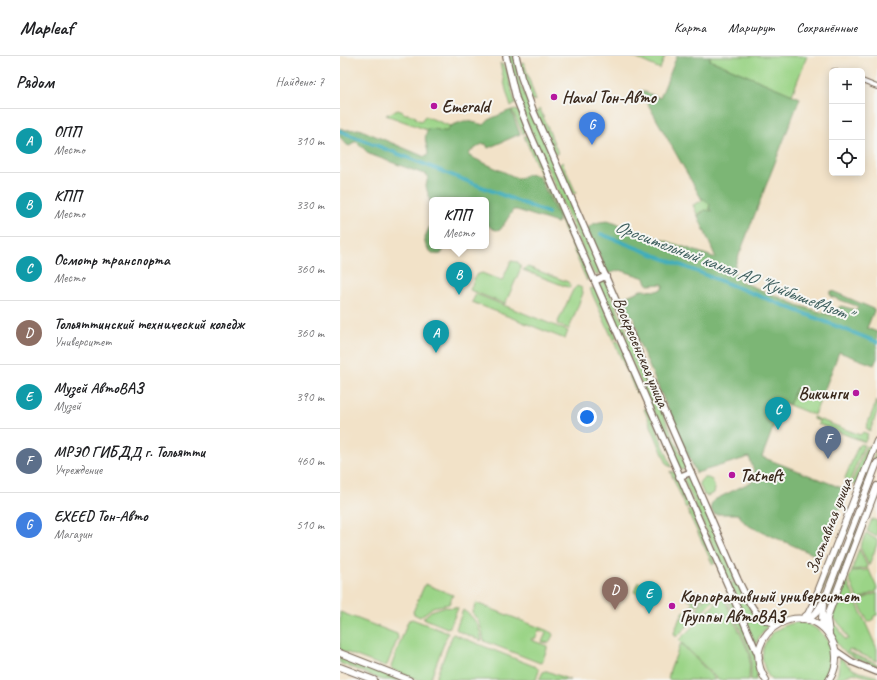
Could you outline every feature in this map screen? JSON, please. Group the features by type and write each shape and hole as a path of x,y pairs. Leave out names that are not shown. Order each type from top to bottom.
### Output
{"main road":[{"name":"Воскресенская улица","path":"506,56 519,106 679,477 759,657"},
{"name":"Воскресенская улица","path":"516,56 521,77 531,104 750,605 764,620 779,623"},
{"path":"594,281 606,276"},
{"name":"Заставная улица","path":"805,619 813,604 877,440"},
{"name":"Заставная улица","path":"805,619 816,613 824,601 877,463"},
{"path":"679,477 691,472"},
{"name":"Заставная улица","path":"830,636 827,624 828,612 875,498 877,488"},
{"name":"Заставная улица","path":"824,601 822,619 826,630"},
{"path":"765,679 760,668 759,657 760,648 764,638 771,629 779,623 791,619 805,619 821,626 826,630 836,651 835,667 829,680"},
{"path":"836,651 852,662 877,672"},
{"path":"340,653 409,680"},
{"path":"340,667 374,680"}],"street":[{"path":"865,83 877,87"}],"green space":[{"path":"508,56 514,56 518,76 529,107 600,270 598,275 594,274 525,117"},
{"path":"631,56 665,56 660,69"},
{"path":"677,56 710,56 710,60 800,98 734,268 737,278 742,282 800,306 834,316 837,314 839,307 841,306 856,310 858,308 857,306 830,296 830,292 832,291 874,309 867,328 877,332 877,358 874,365 839,352 821,399 796,388 789,405 783,402 762,457 847,490 823,550 819,554 815,555 751,527 745,523 738,514 714,514 711,507 714,500 757,479 749,457 696,473 636,336 638,331 633,316 627,316 620,299 641,290 657,291 663,288 663,284 648,285 645,278 620,270 608,274 587,229 594,224 608,221 716,258 698,216 705,210 712,211 709,208 710,205 701,198 640,90 660,98"},
{"path":"710,56 807,56 792,95 710,60"},
{"path":"500,63 506,68 515,102 515,104 511,107 506,90"},
{"path":"522,63 524,63 536,101 532,100 525,82 521,66"},
{"path":"516,109 526,131 523,134 512,110"},
{"path":"540,109 558,153 556,154 554,153 536,112"},
{"path":"398,110 416,117 416,119 421,121 425,116 450,126 446,137 386,115"},
{"path":"511,110 520,134 488,148 486,144 482,144 470,152 469,156 517,178 526,175 539,176 559,222 557,223 513,210 501,229 496,230 489,226 489,197 429,198 426,186 428,176 369,154 357,142 354,142 350,146 347,145 340,137 340,128 346,130 359,129 425,157 428,155 425,136 428,129 447,131 450,126 464,121 484,125 490,119"},
{"path":"528,135 589,274 587,281 524,136"},
{"path":"562,162 576,193 572,193 559,165"},
{"path":"701,198 710,205 709,208 712,211 701,212 698,216 693,205 702,201"},
{"path":"429,229 429,249 444,249 441,254 436,254 426,247 426,236"},
{"path":"511,261 518,262 521,268 505,304 470,290 476,275 482,273 502,281"},
{"path":"528,267 568,282 570,288 523,270"},
{"path":"604,279 628,334 621,337 598,282"},
{"path":"577,286 582,288 583,293 569,329 557,324 573,290"},
{"path":"595,288 617,338 613,340 590,289"},
{"path":"476,294 568,331 565,339 472,302"},
{"path":"629,336 686,466 683,470 679,469 622,339"},
{"path":"618,341 639,387 637,394 614,342"},
{"path":"796,388 821,399 814,415 789,405"},
{"path":"877,400 877,412 870,431 866,428"},
{"path":"646,408 650,413 672,467 667,464 644,409"},
{"path":"813,417 860,435 863,432 868,434 865,442 818,424 819,421 813,419"},
{"path":"860,444 864,445 849,483 845,478"},
{"path":"866,446 871,448 857,483 851,484"},
{"path":"877,448 877,454 850,524 848,523"},
{"path":"670,471 676,473 690,505 686,508"},
{"path":"688,476 690,477 736,579 729,582 684,480"},
{"path":"703,478 712,480 715,489 714,493 707,496 704,495 699,483"},
{"path":"687,510 692,510 713,558 715,563 713,565"},
{"path":"872,519 877,521 877,537 867,531"},
{"path":"847,525 849,526 816,608 816,606"},
{"path":"856,529 858,529 828,607 826,608"},
{"path":"866,533 877,540 869,566 860,547"},
{"path":"859,549 868,568 852,570"},
{"path":"869,570 877,591 858,600 849,579 852,571"},
{"path":"846,579 831,620 839,628 845,640 848,639 843,628 833,617 847,581 877,649 877,661 849,649 848,652 877,664 877,666 856,659 844,652 835,641 832,633 830,621 831,614 844,580"},
{"path":"737,581 752,612 762,622 768,625 759,637 756,645 730,584"},
{"path":"638,582 654,588 650,598 634,592"},
{"path":"425,584 453,595 449,604 433,607 420,617 413,612"},
{"path":"692,590 706,595 697,605 691,592"},
{"path":"877,593 877,615 874,616 873,620 868,622 858,601"},
{"path":"691,594 695,600 696,606 691,614 696,609 698,616 693,621 681,615 683,611 688,613 693,601 688,599"},
{"path":"725,595 728,595 730,600 735,605 754,650 757,671 756,680 751,680 751,654"},
{"path":"707,596 715,599 699,615 698,607"},
{"path":"723,596 750,655 749,680 718,680 679,640"},
{"path":"476,603 551,632 553,635 549,643 542,642 546,633 539,630 535,639 532,638 531,640 547,646 542,662 540,663 484,641 477,619 472,613"},
{"path":"443,607 458,608 450,627 447,628 423,618 431,611"},
{"path":"463,610 471,616 476,623 480,631 482,641 456,629"},
{"path":"340,612 397,634 398,638 387,665 383,666 340,650"},
{"path":"680,617 692,622 677,636 675,636 674,633"},
{"path":"412,619 448,633 430,680 419,680 393,670 391,667 408,621"},
{"path":"800,622 819,630 830,644 832,661 829,671 824,680 771,680 765,670 763,660 763,650 766,642 771,634 779,628"},
{"path":"453,634 536,667 539,670 536,680 435,680"},
{"path":"681,643 716,680 668,679"},
{"path":"340,656 401,680 382,680 340,663"},
{"path":"840,657 853,669 877,677 877,680 854,673 835,680 838,673"},
{"path":"545,671 547,671 570,680 539,680"}],"waterway":[{"name":"Оросительный канал АО \"КуйбышевАзот\"","path":"340,131 548,213"},
{"name":"Оросительный канал АО \"КуйбышевАзот\"","path":"601,234 877,342"}],"place":[{"name":"Haval Тон-Авто","path":"554,97"},
{"name":"Emerald","path":"434,106"},
{"name":"EXEED Тон-Авто","path":"592,145"},
{"name":"КПП","path":"459,295"},
{"name":"ОПП","path":"436,353"},
{"name":"Викинги","path":"856,393"},
{"name":"Осмотр транспорта","path":"778,430"},
{"name":"МРЭО ГИБДД г. Тольятти","path":"828,459"},
{"name":"Tatneft","path":"732,475"},
{"name":"Корпоративный университет Группы АвтоВАЗ","path":"672,606"},
{"name":"Тольяттинский технический коледж","path":"615,610"},
{"name":"Музей АвтоВАЗ","path":"649,614"}]}
